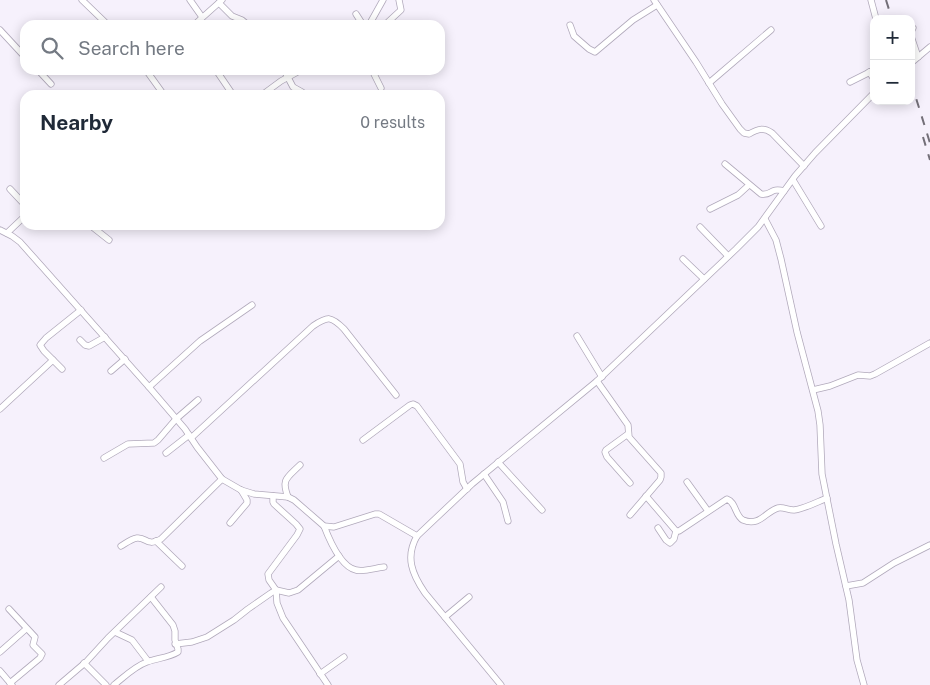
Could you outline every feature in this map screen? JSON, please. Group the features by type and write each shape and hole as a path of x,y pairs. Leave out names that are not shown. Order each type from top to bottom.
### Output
{"street":[{"path":"82,0 103,20"},
{"path":"190,0 202,17"},
{"path":"372,20 383,0"},
{"path":"390,20 401,10 399,0"},
{"path":"871,0 875,15"},
{"path":"199,20 220,1 232,16 242,20"},
{"path":"570,25 574,36 595,52 655,2 740,129 744,133 749,134 758,129 767,130 804,166"},
{"path":"356,14 360,20"},
{"path":"0,30 20,52"},
{"path":"710,83 771,30"},
{"path":"914,60 930,47"},
{"path":"915,48 918,57"},
{"path":"850,82 870,72"},
{"path":"43,75 51,84"},
{"path":"150,75 160,90"},
{"path":"219,75 230,90"},
{"path":"269,90 291,75"},
{"path":"374,75 381,88"},
{"path":"287,77 293,87 298,90"},
{"path":"498,684 417,582 410,554 417,536 484,474 599,379 758,227 815,153 870,97"},
{"path":"725,164 761,194 764,195 777,190 784,191"},
{"path":"793,180 821,226"},
{"path":"710,209 738,195 748,185"},
{"path":"10,190 20,200"},
{"path":"765,219 776,240 782,259 797,332 813,390 820,425 822,474 852,614 857,660 864,685"},
{"path":"6,233 20,220"},
{"path":"700,227 728,256"},
{"path":"0,230 20,242 81,310 176,419 222,479 241,490 254,494 288,497 294,500 324,526 338,556 352,568 356,570 384,567"},
{"path":"96,230 109,240"},
{"path":"683,259 704,279"},
{"path":"149,387 200,341 252,306"},
{"path":"62,369 40,345 81,310"},
{"path":"166,453 190,437 323,319 336,320 396,395"},
{"path":"80,340 89,346 104,336"},
{"path":"577,336 599,379 628,425 628,434 631,440 661,473 660,480 630,515"},
{"path":"813,390 830,386 858,375 870,376 875,374 930,343"},
{"path":"110,371 124,359"},
{"path":"0,409 52,360"},
{"path":"104,458 128,444 154,443 176,419 198,400"},
{"path":"364,440 402,410 413,404 417,406 460,464 463,482 467,489"},
{"path":"628,434 604,452 630,483"},
{"path":"498,462 542,510"},
{"path":"288,497 284,484 300,465"},
{"path":"484,474 503,502 508,522"},
{"path":"121,546 135,538 146,542 156,542 161,539 222,479"},
{"path":"686,482 708,511"},
{"path":"230,523 247,500 241,490"},
{"path":"273,496 274,504 300,529 297,536 268,574 268,577 276,590 277,603 282,618 328,685"},
{"path":"646,496 676,531"},
{"path":"676,531 679,531 728,499 733,503 740,518 752,521 765,518 771,512 780,508 794,510 827,498"},
{"path":"324,526 334,527 379,514 417,536"},
{"path":"658,528 670,543 674,540 676,531"},
{"path":"156,542 182,566"},
{"path":"846,586 863,583 894,562 930,545"},
{"path":"175,644 192,642 228,625 271,592 276,590 289,593 298,590 338,556"},
{"path":"59,685 84,664 161,587"},
{"path":"114,685 141,664 172,656 178,652 173,625 151,596"},
{"path":"445,617 469,597"},
{"path":"0,671 11,684 42,656 41,652 33,644 35,637 8,609"},
{"path":"0,652 26,628"},
{"path":"114,632 132,640 148,661"},
{"path":"320,674 344,656"},
{"path":"84,664 106,685"}],"railway":[{"path":"886,0 891,15"},
{"path":"915,95 930,143"},
{"path":"923,137 930,160"}]}
